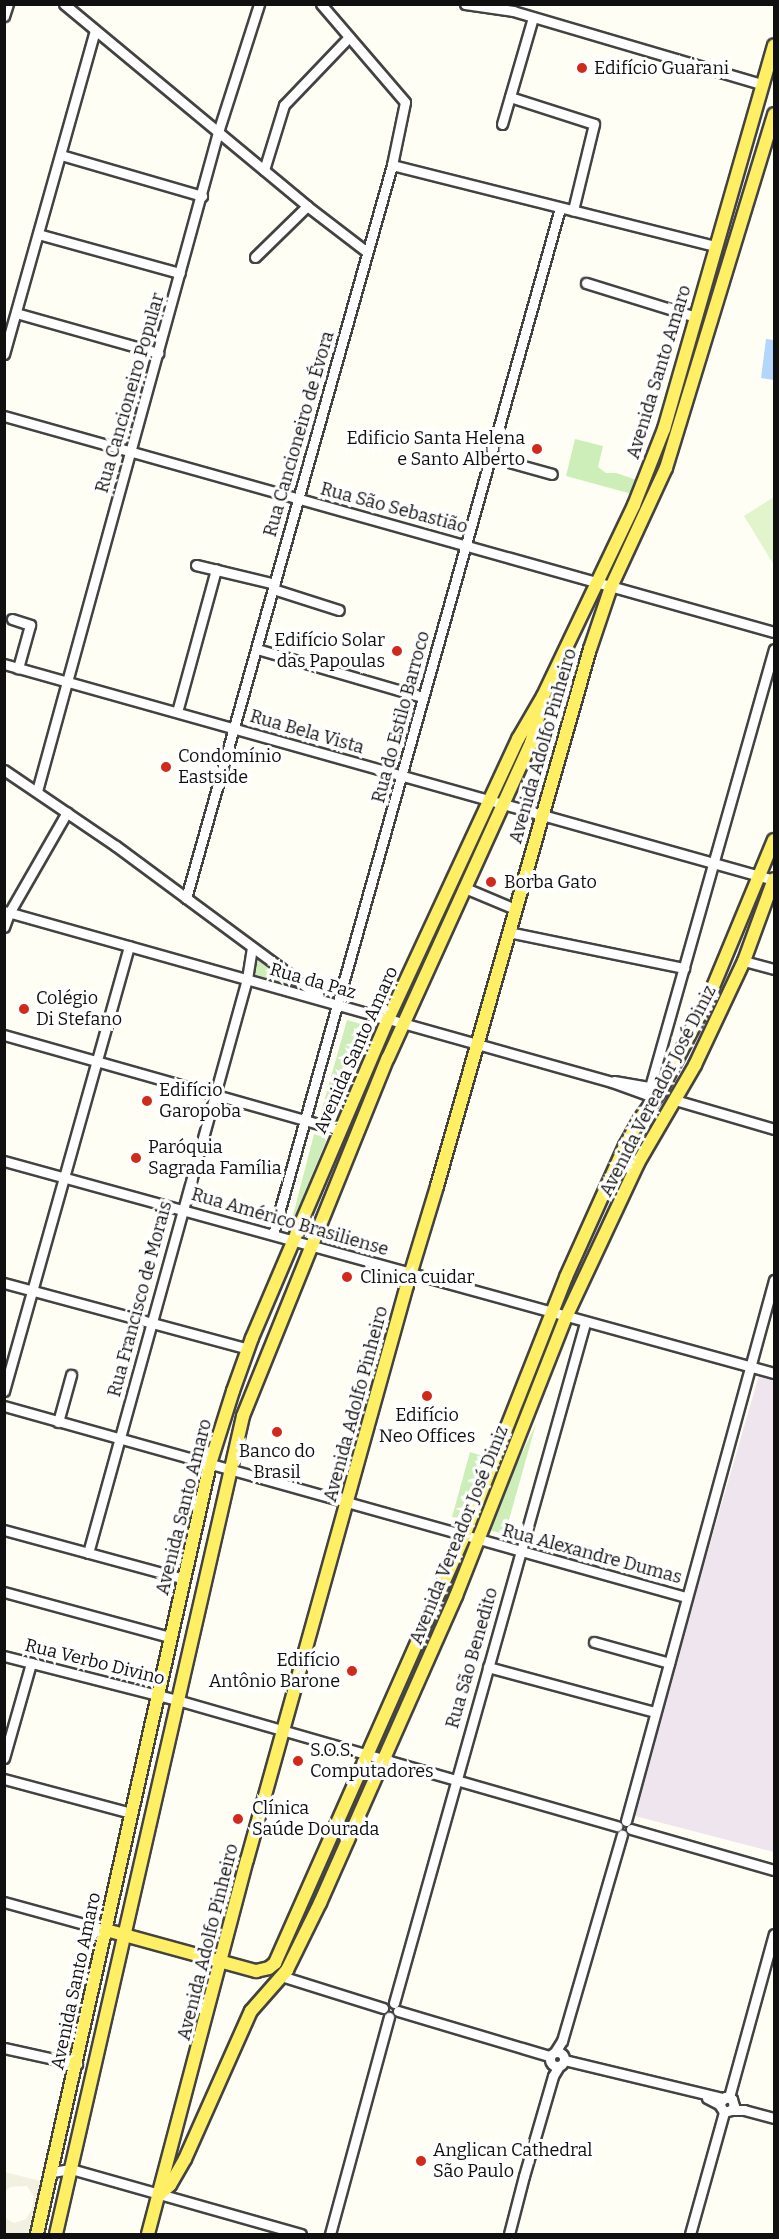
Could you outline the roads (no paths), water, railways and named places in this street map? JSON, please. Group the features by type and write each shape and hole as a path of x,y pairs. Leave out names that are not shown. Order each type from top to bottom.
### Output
{"main road":[{"name":"Avenida Santo Amaro","path":"37,2235 210,1464 248,1349 388,1019 526,722 543,696 634,505 664,429 774,45"},
{"name":"Avenida Santo Amaro","path":"611,586 666,468 771,135 774,114"},
{"name":"Avenida Adolfo Pinheiro","path":"148,2235 283,1732 410,1274 590,649 611,586"},
{"name":"Avenida Santo Amaro","path":"56,2235 229,1469 246,1408 356,1135 537,725 543,696"},
{"name":"Avenida Vereador José Diniz","path":"221,1963 256,1971 265,1970 275,1963 464,1536 551,1312 625,1146 708,999 774,840"},
{"name":"Avenida Vereador José Diniz","path":"160,2193 170,2186 185,2159 251,2010 281,1976 294,1957 320,1903 452,1606 566,1317 638,1163 685,1085 744,961 774,880"},
{"path":"340,1130 356,1135"},
{"path":"106,1930 221,1963"}],"street":[{"path":"4,16 8,4"},
{"path":"64,4 307,206 367,252"},
{"name":"Rua Cancioneiro Popular","path":"37,791 218,132 259,4"},
{"name":"Rua Cancioneiro de Évora","path":"186,898 392,165 405,102 321,4"},
{"path":"465,4 515,8 533,17 761,84"},
{"path":"502,124 533,17"},
{"path":"4,354 95,31"},
{"path":"264,170 284,105 349,37"},
{"path":"510,97 594,124 573,210"},
{"path":"61,155 202,196"},
{"path":"392,165 560,208 621,220 715,246"},
{"path":"255,257 307,206"},
{"name":"Rua do Estilo Barroco","path":"273,1234 560,208"},
{"path":"38,234 180,273"},
{"path":"586,283 696,317"},
{"path":"16,313 158,353"},
{"name":"Rua São Sebastião","path":"4,416 774,632"},
{"path":"491,457 552,474"},
{"path":"196,565 274,586 339,610"},
{"path":"177,712 216,569"},
{"path":"12,619 30,625 18,668"},
{"path":"257,649 422,697"},
{"path":"656,1092 684,968 774,649"},
{"name":"Rua Bela Vista","path":"4,664 774,880"},
{"path":"4,770 67,812 326,1002"},
{"path":"4,927 7,912 67,812"},
{"path":"465,888 515,909"},
{"name":"Rua da Paz","path":"7,912 612,1082 656,1092"},
{"path":"508,932 684,968"},
{"path":"4,1391 129,946"},
{"name":"Rua Francisco de Morais","path":"88,1553 247,979 252,949"},
{"path":"744,961 774,969"},
{"path":"4,1035 340,1130"},
{"path":"675,1100 774,1129"},
{"name":"Rua Américo Brasiliense","path":"4,1161 182,1208 585,1323 774,1372"},
{"path":"774,1280 655,1712 629,1825 628,1834 622,1835 617,1832 617,1826 629,1825 774,1870"},
{"path":"4,1283 248,1349"},
{"name":"Rua São Benedito","path":"396,2007 455,1780 585,1323"},
{"path":"58,1422 71,1375"},
{"name":"Rua Alexandre Dumas","path":"4,1406 686,1597"},
{"path":"4,1530 184,1580"},
{"path":"4,1592 170,1637"},
{"path":"594,1642 669,1663"},
{"name":"Rua Verbo Divino","path":"4,1656 177,1700 383,1761 617,1826"},
{"path":"4,1758 9,1718 31,1663"},
{"path":"488,1667 655,1712"},
{"path":"4,1779 131,1813"},
{"path":"509,2235 622,1835"},
{"path":"4,1902 106,1930"},
{"path":"690,2235 774,1934"},
{"path":"281,1976 383,2008"},
{"path":"396,2007 395,2017 389,2018 384,2014 383,2008 387,2003 557,2059 705,2096 774,2118"},
{"path":"330,2235 389,2018"},
{"path":"4,2048 77,2064"},
{"path":"52,2172 71,2169 302,2235"}],"water":[{"path":"766,339 774,340 774,380 761,378"}],"place":[{"name":"Edifício Guarani","path":"582,68"},
{"name":"Edificio Santa Helena e Santo Alberto","path":"537,449"},
{"name":"Edifício Solar das Papoulas","path":"397,651"},
{"name":"Condomínio Eastside","path":"166,767"},
{"name":"Borba Gato","path":"491,882"},
{"name":"Colégio Di Stefano","path":"24,1009"},
{"name":"Edifício Garopoba","path":"147,1101"},
{"name":"Paróquia Sagrada Família","path":"136,1158"},
{"name":"Clinica cuidar","path":"347,1277"},
{"name":"Edifício Neo Offices","path":"427,1396"},
{"name":"Banco do Brasil","path":"277,1432"},
{"name":"Edifício Antônio Barone","path":"352,1671"},
{"name":"S.O.S. Computadores","path":"298,1761"},
{"name":"Clínica Saúde Dourada","path":"238,1819"},
{"name":"Anglican Cathedral São Paulo","path":"421,2161"}]}
